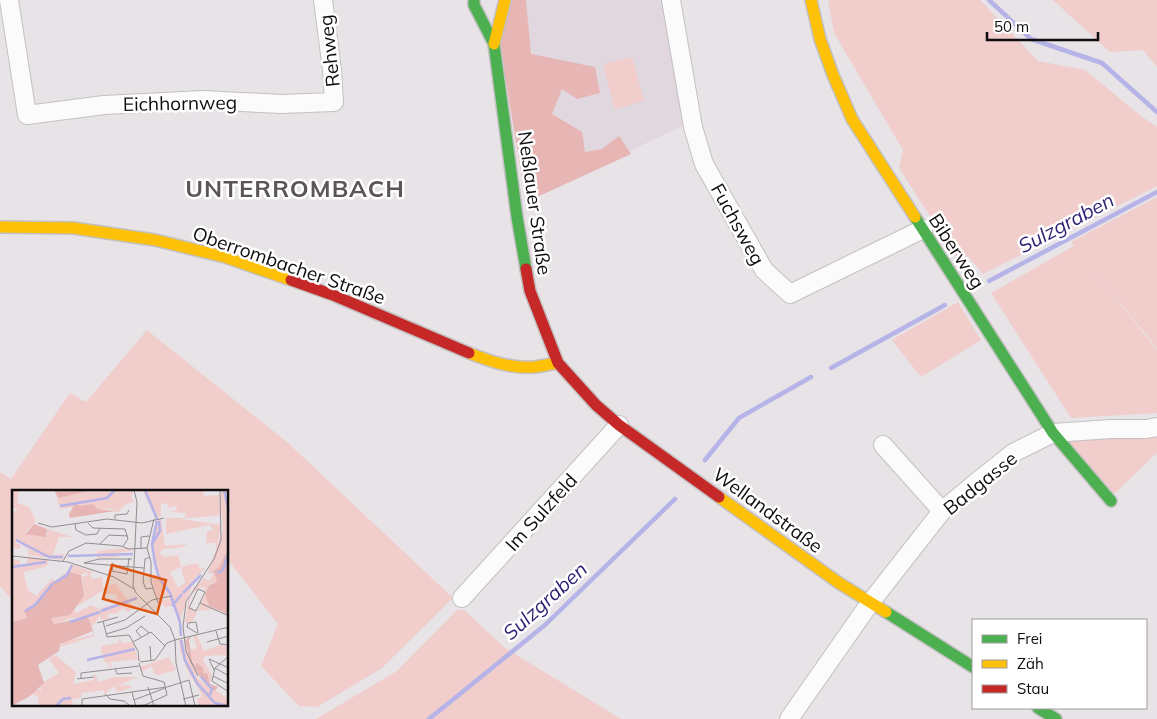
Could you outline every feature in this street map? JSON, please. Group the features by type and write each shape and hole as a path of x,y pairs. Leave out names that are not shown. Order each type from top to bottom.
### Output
{"street":[{"name":"Eichhornweg","path":"9,0 27,115 104,105 203,100 280,104 334,102"},
{"name":"Rehweg","path":"323,0 334,102"},
{"name":"Neßlauer Straße","path":"474,0 474,5 494,44 517,217 530,291 558,363"},
{"name":"Neßlauer Straße","path":"494,44 505,0"},
{"name":"Fuchsweg","path":"671,0 693,127 704,164 764,270 790,294 923,229"},
{"name":"Biberweg","path":"811,0 820,39 852,119 1053,434 1111,500"},
{"name":"Oberrombacher Straße","path":"0,227 73,228 155,240 226,257 333,295 481,358 507,365 533,367 558,363"},
{"name":"Wellandstraße","path":"558,363 596,406 619,426 870,603 972,666"},
{"name":"Im Sulzfeld","path":"462,598 619,426"},
{"name":"Badgasse","path":"789,719 870,603 942,511 1013,453 1053,434 1157,427"},
{"path":"883,445 942,511"},
{"path":"1040,709 1056,719"}],"shaded area":[{"path":"506,0 526,0 531,54 595,67 600,93 577,99 562,89 552,114 582,132 585,152 602,149 619,136 631,154 526,202 499,40"},
{"path":"509,0 664,0 685,125 526,199"},
{"path":"828,0 980,0 1038,61 1085,70 1157,127 1157,186 983,274 968,256 959,261 899,168 903,150 834,33"},
{"path":"1053,0 1157,0 1157,67 1143,50 1110,52"},
{"path":"632,57 644,101 615,109 603,64"},
{"path":"1157,197 1157,348 1093,270 1157,350 1157,413 1071,418 991,293 1074,246 1071,242"},
{"path":"958,302 981,340 921,377 892,340"},
{"path":"147,330 287,442 453,598 382,668 317,707 299,706 261,666 278,624 229,561 229,490 12,490 12,600 0,586 0,472 11,479 70,393 86,402"},
{"path":"1157,431 1157,453 1113,495 1063,437"},
{"path":"457,610 464,610 505,648 621,719 316,719 397,671"}],"waterway":[{"path":"989,0 1031,39 1102,63 1157,112"},
{"name":"Sulzgraben","path":"989,281 1157,192"},
{"name":"Sulzgraben","path":"831,368 945,305"},
{"name":"Sulzgraben","path":"705,460 739,418 811,377"},
{"name":"Sulzgraben","path":"429,719 545,625 675,499"}],"traffic: fast":[{"path":"474,0 474,5 494,44 517,217 526,269"},
{"path":"915,217 1053,433 1111,501"},
{"path":"886,612 972,666"},
{"path":"1040,709 1056,719"}],"traffic: slow":[{"path":"494,44 505,0"},
{"path":"811,0 820,39 852,119 915,217"},
{"path":"0,227 73,228 155,240 225,257 291,280"},
{"path":"469,353 517,367 534,367 558,363"},
{"path":"719,497 839,583 886,612"}],"traffic: jam":[{"path":"526,269 530,291 558,363 596,405 619,425 719,497"},
{"path":"291,280 333,295 469,353"}],"district":[{"name":"UNTERROMBACH","path":"295,189"}]}
